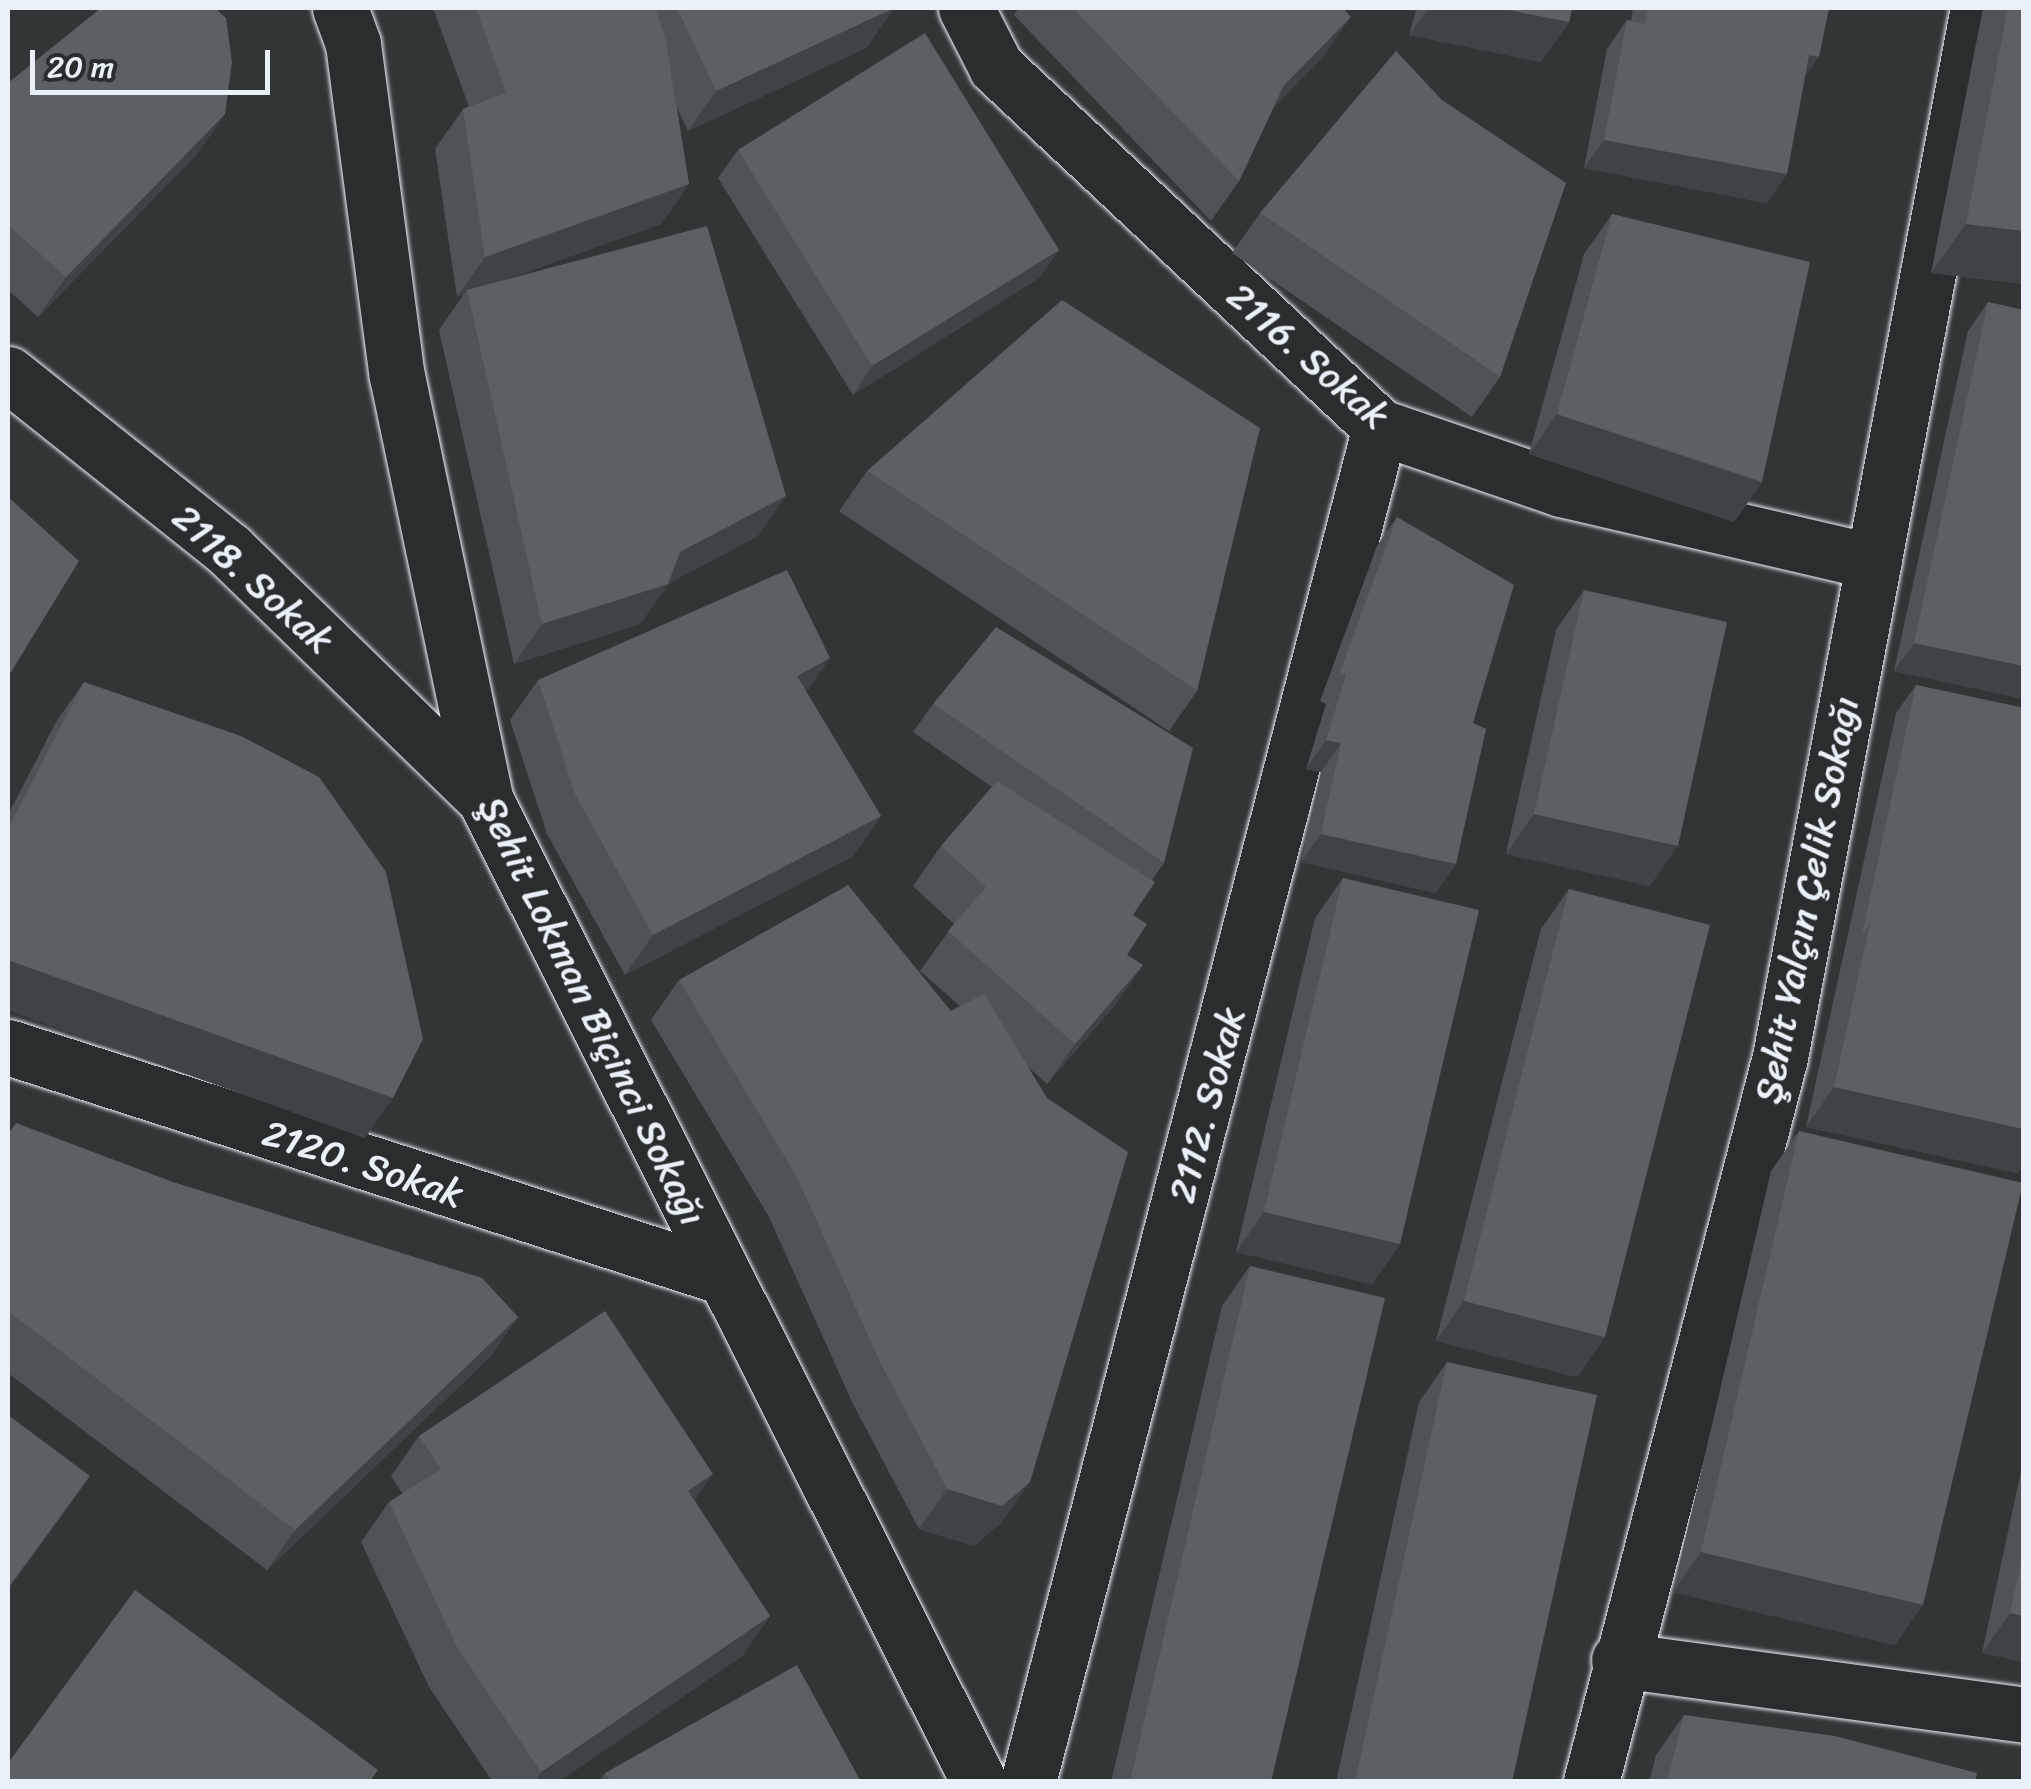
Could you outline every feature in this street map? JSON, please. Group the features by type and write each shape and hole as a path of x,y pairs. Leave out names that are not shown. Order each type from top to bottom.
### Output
{"street":[{"name":"Şehit Lokman Biçinci Sokağı","path":"340,8 353,44 397,376 484,798 721,1276 979,1782"},
{"name":"2116. Sokak","path":"966,8 996,68 1380,428 1562,489 1874,562"},
{"name":"Şehit Yalçın Çelik Sokağı","path":"1591,1782 1619,1660 1780,1058 1978,8"},
{"name":"2118. Sokak","path":"8,374 229,550 484,798"},
{"name":"2112. Sokak","path":"1028,1782 1380,428"},
{"name":"2120. Sokak","path":"8,1047 721,1276"},
{"path":"1619,1660 2024,1715"}],"building":[{"path":"101,8 215,8 226,18 232,62 225,114 66,277 8,225 8,83"},
{"path":"476,8 655,8 665,37 689,184 485,257 463,109 506,93"},
{"path":"677,8 894,8 716,91"},
{"path":"1073,8 1343,8 1351,17 1284,85 1239,181"},
{"path":"1499,8 1572,8 1569,22"},
{"path":"1648,8 1829,8 1819,57 1809,55 1787,174 1604,140 1627,20 1645,24"},
{"path":"2008,8 2024,8 2024,231 1966,224"},
{"path":"925,33 1059,250 872,366 738,150"},
{"path":"1396,51 1442,100 1566,183 1500,377 1260,213"},
{"path":"1612,214 1810,262 1762,482 1557,414"},
{"path":"707,226 786,496 680,552 668,584 542,624 467,290"},
{"path":"1062,300 1260,428 1197,691 867,471"},
{"path":"1988,302 2024,310 2024,666 1914,643"},
{"path":"8,497 79,561 8,677"},
{"path":"1397,517 1514,585 1473,723 1486,729 1456,864 1321,834 1341,743 1326,740 1346,675 1340,672"},
{"path":"787,570 830,658 797,676 881,816 653,935 575,794 538,680"},
{"path":"1584,590 1727,622 1678,846 1534,814"},
{"path":"996,627 1193,748 1164,863 933,704"},
{"path":"84,682 241,736 319,777 386,872 423,1039 393,1098 8,960 8,829"},
{"path":"1916,685 2024,708 2024,957 1870,923 1862,934"},
{"path":"997,781 1155,882 1133,915 1147,924 1127,955 1143,965 1075,1044 948,931 986,887 941,846"},
{"path":"1343,878 1479,910 1400,1244 1264,1212"},
{"path":"848,885 951,1011 984,994 1047,1098 1128,1152 1030,1482 1002,1506 947,1489 881,1364 797,1177 679,980"},
{"path":"1569,889 1710,925 1605,1337 1464,1301"},
{"path":"1870,923 2024,957 2024,1129 1834,1087"},
{"path":"16,1123 173,1182 482,1278 518,1317 295,1530 8,1311 8,1134"},
{"path":"1799,1131 2023,1183 1923,1605 1701,1552"},
{"path":"1250,1266 1385,1298 1271,1782 1130,1782"},
{"path":"605,1311 713,1474 688,1491 770,1616 541,1772 457,1647 389,1502 441,1469 419,1436"},
{"path":"1447,1362 1597,1395 1512,1782 1355,1782"},
{"path":"8,1415 90,1476 8,1588"},
{"path":"2024,1550 2024,1616 2010,1613"},
{"path":"135,1590 378,1770 369,1782 13,1782 8,1777 8,1763"},
{"path":"797,1665 861,1782 611,1782 605,1773"},
{"path":"1684,1715 1835,1736 1977,1773 1975,1782 1667,1782"}]}
